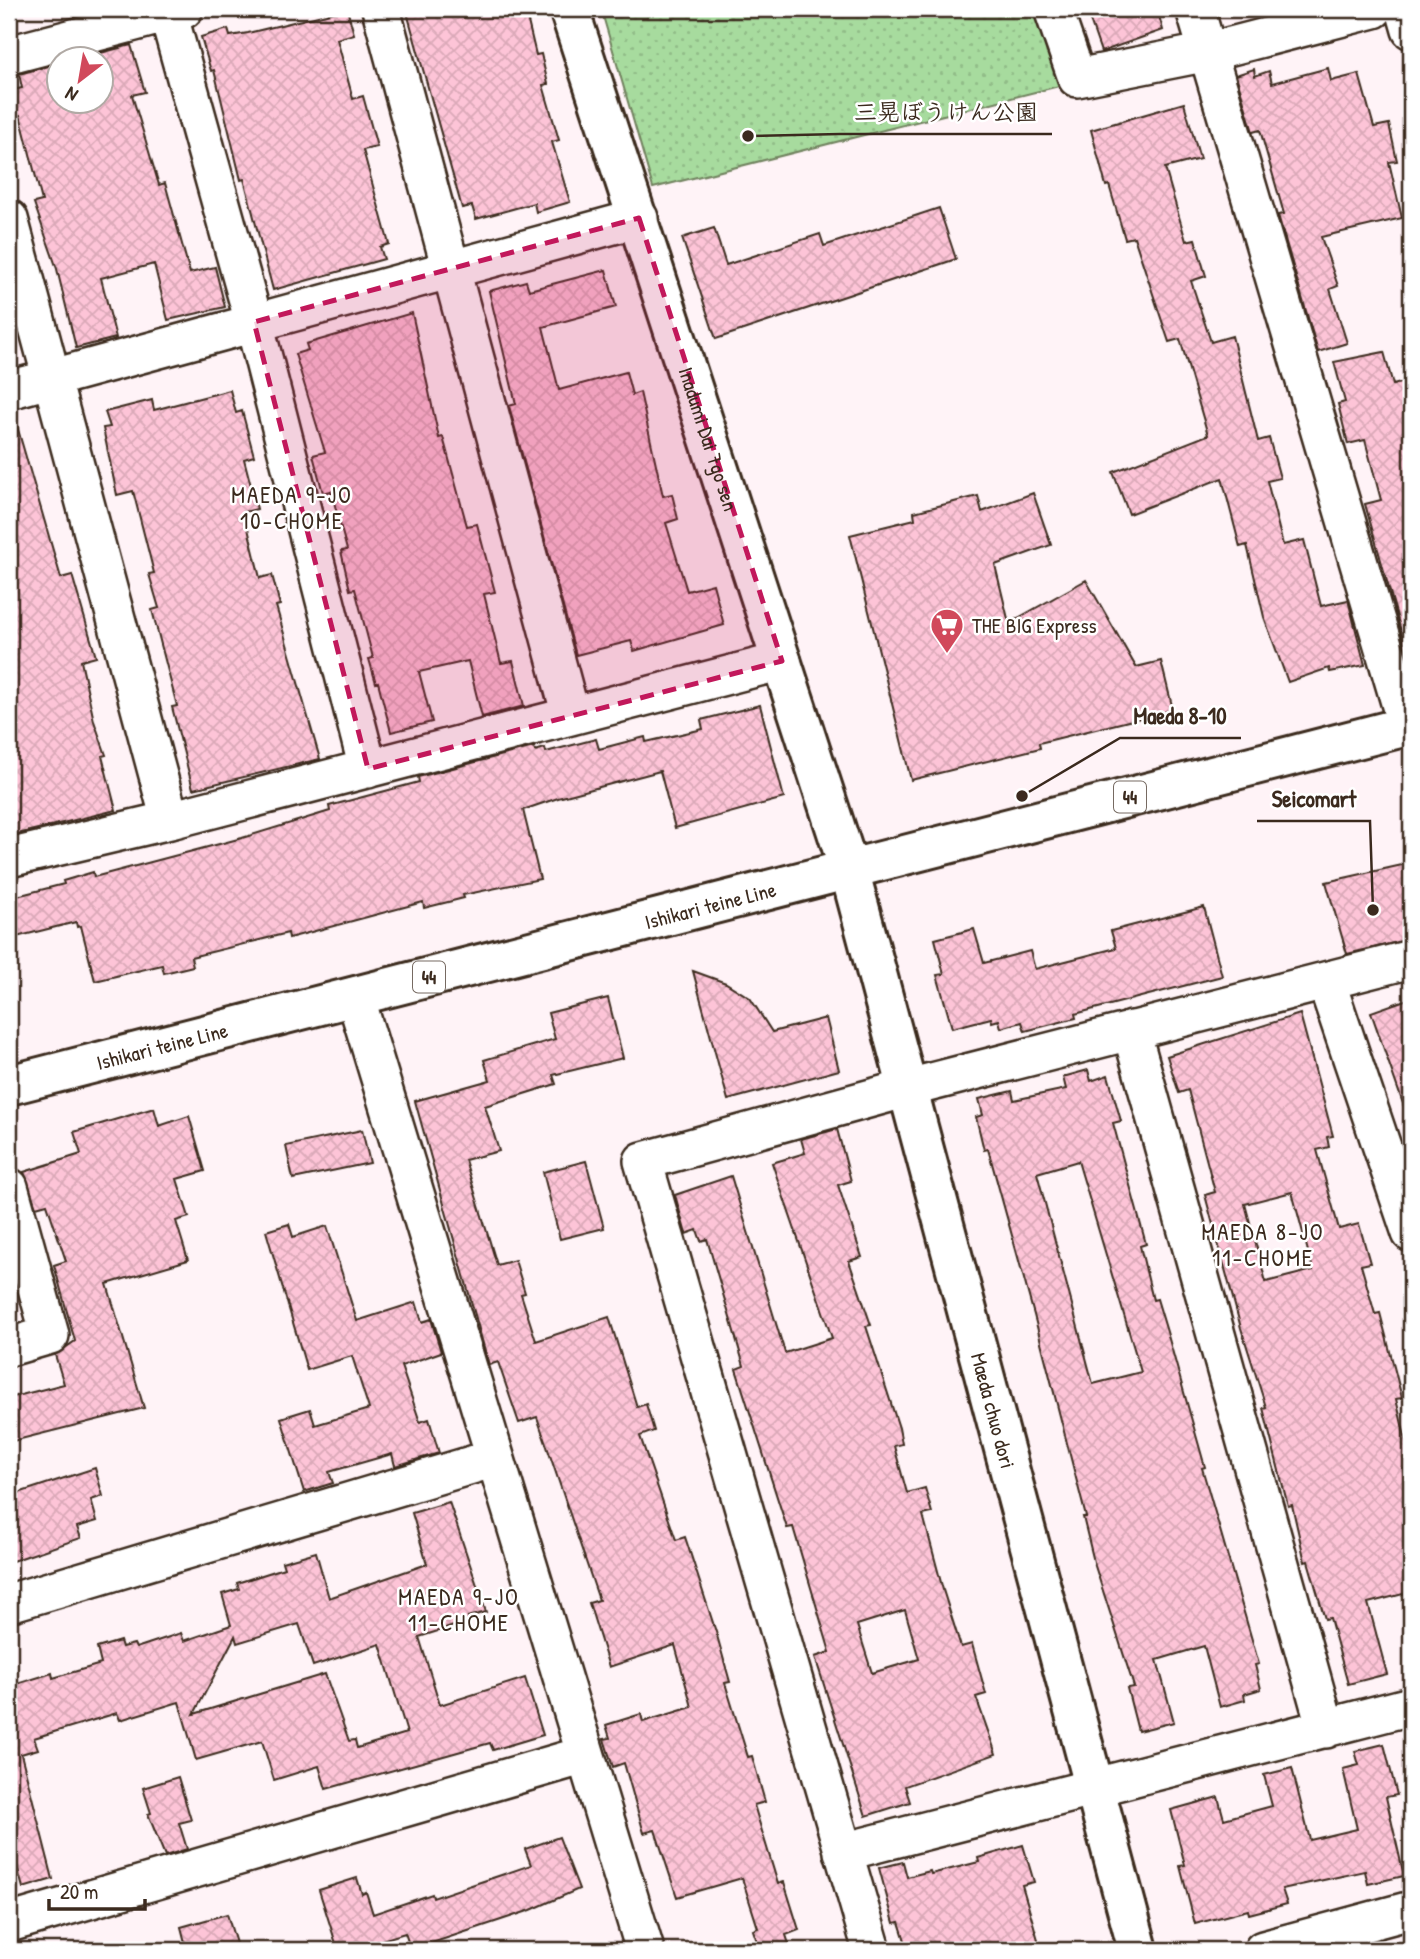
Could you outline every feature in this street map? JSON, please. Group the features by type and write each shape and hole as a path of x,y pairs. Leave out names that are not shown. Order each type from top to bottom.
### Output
{"street":[{"path":"381,9 570,716"},
{"name":"Inadumi Dai 7go sen","path":"569,9 849,869"},
{"path":"1053,9 1077,78 1208,52 1374,9"},
{"path":"1195,9 1409,725"},
{"path":"1405,9 1411,30"},
{"path":"9,55 176,11 368,769"},
{"path":"9,390 639,218"},
{"path":"9,219 170,820"},
{"path":"9,858 170,820 782,661"},
{"name":"Ishikari teine Line","path":"10,1078 355,996 1409,725"},
{"name":"Maeda chuo dori","path":"849,869 1139,1950"},
{"path":"872,1950 643,1161 908,1088 1411,959"},
{"path":"1326,981 1411,1233"},
{"path":"355,996 645,1950"},
{"path":"1131,1031 1326,1729"},
{"path":"9,1187 50,1335 9,1347"},
{"path":"9,1603 495,1458"},
{"path":"843,1852 1095,1790 1411,1706"},
{"path":"9,1923 585,1755"},
{"path":"1263,1950 1411,1910"}],"highlighted area":[{"path":"639,218 782,661 368,769 254,322"}],"green space":[{"path":"601,9 1033,9 1063,85 653,188"}],"building":[{"path":"347,9 354,34 337,39 353,99 363,96 377,147 363,150 389,244 380,247 384,259 273,290 244,179 241,180 214,70 211,71 201,37 228,29 230,36 248,33"},
{"path":"406,9 525,9 536,55 541,54 548,84 543,85 559,140 552,142 570,202 536,212 534,203 476,219 472,206 462,208"},
{"path":"1086,9 1157,9 1163,30 1101,52"},
{"path":"131,45 145,92 132,95 159,185 165,183 190,273 215,267 225,307 168,320 154,264 101,278 116,338 76,348 57,269 34,203 42,201 20,115 14,117 9,91 22,88 19,74 46,67 46,116 116,116 116,49"},
{"path":"1328,68 1331,81 1359,74 1374,127 1389,124 1397,161 1389,162 1402,218 1321,237 1338,286 1330,289 1347,343 1318,352 1278,215 1284,214 1260,130 1253,132 1236,75 1254,69 1255,76 1269,71 1272,83"},
{"path":"1184,103 1200,159 1165,168 1186,241 1195,239 1206,276 1191,281 1211,342 1232,336 1258,441 1269,438 1280,478 1267,481 1283,545 1304,540 1321,606 1348,600 1365,665 1330,672 1329,668 1288,682 1264,617 1247,545 1240,547 1222,478 1129,514 1113,472 1208,435 1180,339 1169,342 1134,237 1125,239 1109,185 1106,186 1091,130"},
{"path":"939,208 956,259 716,339 682,238 714,228 726,265 820,234 824,246"},
{"path":"606,270 616,307 543,327 559,390 626,372 632,395 640,392 663,496 672,494 678,519 666,523 687,591 713,584 724,625 634,651 631,641 576,655 509,406 516,404 489,291 526,281 529,290"},
{"path":"412,313 439,438 443,437 467,526 477,524 495,592 484,594 501,663 513,661 524,706 482,717 468,661 419,672 432,722 391,732 369,659 373,658 355,589 350,590 341,551 347,550 331,491 323,493 313,455 325,452 295,354 308,350 306,344"},
{"path":"1384,352 1393,385 1411,380 1411,652 1407,652 1365,504 1381,500 1365,440 1348,444 1338,404 1345,402 1334,362"},
{"path":"230,390 236,413 242,411 254,456 244,459 257,509 244,512 260,578 272,575 280,605 276,606 320,759 193,789 172,707 177,706 152,610 159,608 149,574 154,573 133,491 117,495 103,428 110,427 105,412 152,400 154,410"},
{"path":"17,426 61,578 72,575 96,657 81,661 94,721 106,755 102,756 116,810 9,836 9,428"},
{"path":"1033,493 1051,545 995,565 1009,623 1086,580 1136,667 1161,661 1173,710 1039,743 1040,748 911,780 850,535 915,519 914,512 978,496 982,512"},
{"path":"760,705 784,798 675,828 660,771 558,798 523,810 540,879 463,895 464,898 424,908 423,902 289,938 288,933 191,957 193,966 164,973 162,965 95,981 81,926 77,927 76,922 16,937 9,898 64,884 63,881 93,872 94,877 242,838 330,811 329,806 419,782 418,777 534,747 535,751 545,748 546,752 596,739 599,749 645,737 646,742 703,729 701,720"},
{"path":"1411,863 1411,939 1347,954 1326,882"},
{"path":"1204,907 1222,976 1075,1014 1076,1018 1025,1031 1022,1022 1001,1028 999,1020 992,1022 991,1018 952,1028 937,975 944,974 935,939 974,929 984,963 1030,951 1035,969 1116,948 1111,931"},
{"path":"693,971 726,983 750,998 772,1032 826,1018 839,1070 728,1100"},
{"path":"608,998 623,1058 553,1075 556,1084 485,1106 499,1151 465,1160 497,1265 515,1260 525,1293 521,1294 536,1341 609,1317 637,1407 646,1404 654,1431 640,1436 676,1540 685,1537 716,1632 730,1682 725,1683 748,1757 752,1756 765,1802 754,1805 778,1884 784,1882 799,1930 786,1935 791,1950 760,1950 753,1930 758,1928 742,1878 677,1897 655,1830 644,1833 624,1763 613,1767 604,1739 610,1738 606,1725 641,1714 643,1722 692,1707 675,1645 609,1667 589,1603 599,1600 537,1417 519,1423 498,1362 489,1365 415,1101 490,1080 484,1060 555,1039 548,1013"},
{"path":"1411,998 1411,1114 1407,1115 1371,1012"},
{"path":"1300,1014 1333,1136 1327,1137 1329,1147 1317,1150 1339,1229 1359,1224 1370,1263 1361,1265 1375,1314 1380,1313 1402,1398 1396,1399 1411,1462 1411,1467 1404,1469 1411,1495 1411,1592 1368,1603 1387,1674 1348,1684 1330,1618 1325,1619 1308,1561 1305,1562 1292,1505 1288,1506 1263,1408 1266,1407 1241,1328 1205,1195 1215,1192 1188,1090 1179,1093 1167,1056","holes":["1292,1192 1313,1270 1266,1282 1245,1204"]},
{"path":"1088,1070 1091,1081 1108,1075 1121,1121 1113,1123 1146,1244 1140,1246 1153,1300 1157,1299 1167,1332 1205,1467 1202,1468 1259,1664 1255,1665 1261,1689 1244,1694 1245,1700 1220,1707 1204,1646 1157,1660 1174,1722 1138,1731 1127,1688 1134,1687 1095,1566 1083,1517 1086,1517 1034,1315 988,1149 984,1150 976,1117 983,1115 979,1099 1012,1091 1014,1100 1066,1089 1063,1077","holes":["1078,1161 1141,1372 1093,1384 1037,1173"]},
{"path":"154,1108 159,1126 189,1116 205,1171 177,1179 189,1217 176,1221 188,1260 107,1284 144,1408 9,1442 9,1398 64,1384 55,1355 75,1341 54,1265 66,1261 47,1204 36,1207 24,1172 81,1154 74,1132"},
{"path":"837,1129 851,1181 838,1185 862,1257 849,1261 871,1325 866,1326 899,1428 902,1444 894,1446 907,1493 925,1488 932,1513 923,1515 943,1590 961,1647 972,1644 986,1694 976,1697 996,1754 905,1786 910,1802 866,1816 815,1657 830,1652 793,1527 787,1528 736,1369 744,1366 707,1239 701,1241 697,1230 686,1234 675,1195 731,1176 785,1353 832,1338 772,1163 805,1153 801,1139","holes":["905,1610 919,1659 872,1673 857,1625"]},
{"path":"362,1130 370,1163 293,1179 286,1146"},
{"path":"586,1161 604,1228 560,1239 543,1172"},
{"path":"289,1224 293,1237 327,1226 357,1321 416,1302 422,1322 431,1319 441,1352 401,1366 420,1422 429,1419 439,1453 395,1466 392,1454 329,1472 333,1483 304,1492 281,1418 310,1409 315,1425 369,1409 352,1356 307,1370 266,1231"},
{"path":"95,1468 103,1496 91,1500 97,1521 77,1527 81,1538 9,1562 9,1496"},
{"path":"449,1502 486,1612 468,1617 470,1621 419,1637 440,1705 525,1678 543,1735 493,1750 490,1743 326,1789 319,1766 274,1780 262,1741 196,1760 179,1702 120,1720 117,1713 34,1738 38,1749 21,1754 53,1879 23,1888 9,1837 9,1676 15,1675 17,1684 52,1673 53,1678 101,1664 97,1648 120,1641 122,1647 134,1644 136,1648 181,1633 184,1641 231,1625 222,1594 239,1589 237,1583 284,1568 282,1562 316,1552 329,1598 427,1564 412,1513","holes":["299,1624 313,1666 380,1644 407,1733 357,1748 355,1740 349,1741 325,1674 194,1714 235,1636 237,1643"]},
{"path":"1384,1744 1397,1795 1386,1797 1404,1876 1368,1884 1365,1871 1282,1889 1287,1904 1249,1914 1248,1910 1195,1924 1180,1866 1185,1865 1171,1810 1218,1797 1224,1819 1272,1806 1264,1775 1292,1768 1310,1840 1357,1829 1343,1769 1359,1765 1355,1751"},
{"path":"178,1777 191,1820 179,1823 187,1849 165,1856 148,1814 151,1813 143,1788"},
{"path":"559,1837 579,1889 531,1910 411,1950 405,1933 349,1950 338,1950 319,1890 357,1878 362,1894 366,1892 373,1914 432,1894 433,1898 531,1865 525,1849"},
{"path":"1023,1845 1034,1882 1022,1885 1041,1950 908,1950 899,1922 894,1923 879,1868 903,1862 907,1877 930,1871 931,1874 979,1862 978,1858"},
{"path":"227,1914 238,1950 187,1950 181,1927"}],"place":[{"name":"三晃ぼうけん公園","path":"748,136"},
{"name":"THE BIG Express","path":"947,655"},
{"name":"Maeda 8-10","path":"1022,796"},
{"name":"Seicomart","path":"1373,910"}],"district":[{"name":"MAEDA 9-JO 10-CHOME","path":"292,507"},
{"name":"MAEDA 8-JO 11-CHOME","path":"1263,1244"},
{"name":"MAEDA 9-JO 11-CHOME","path":"459,1609"}]}
